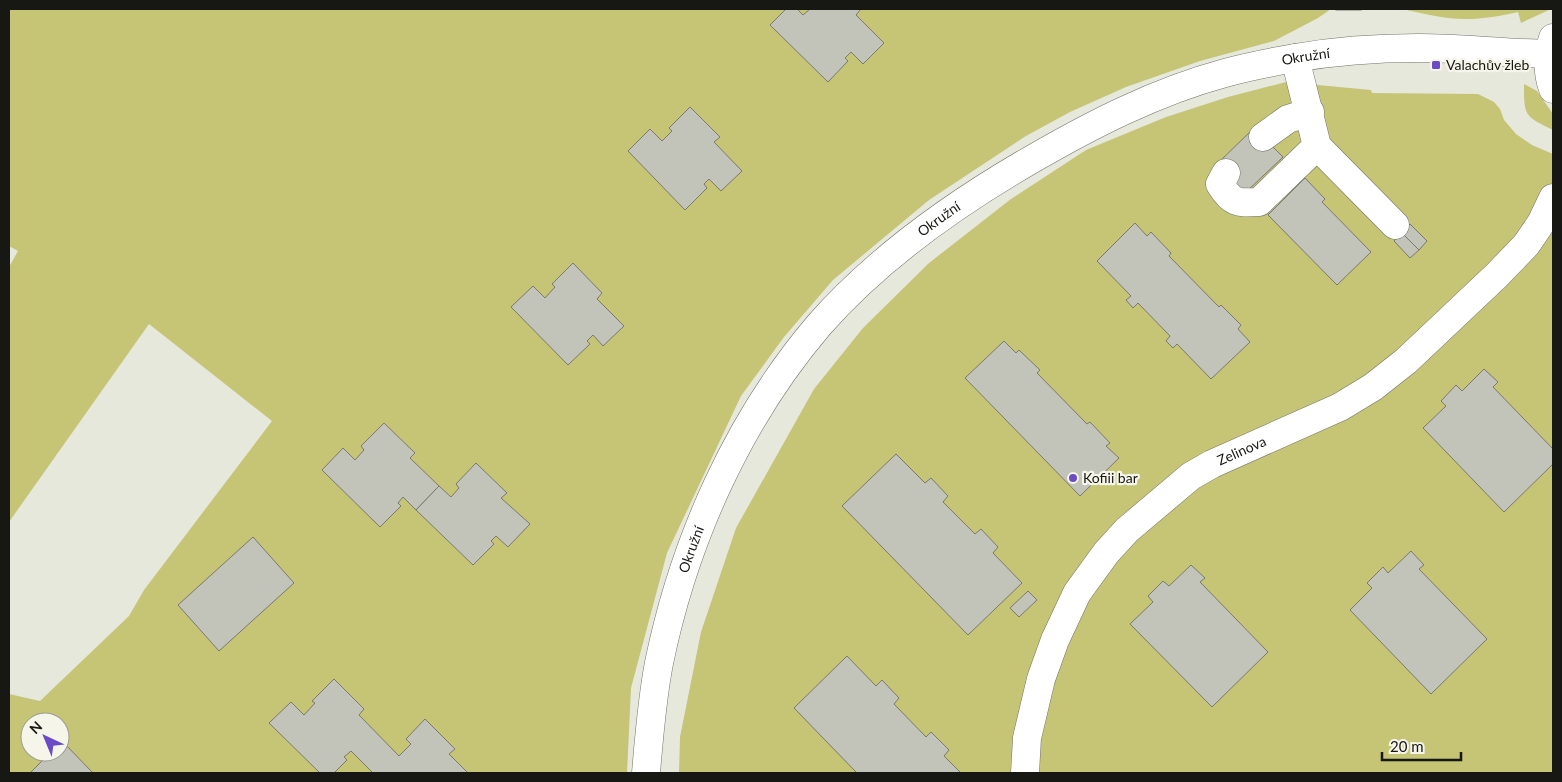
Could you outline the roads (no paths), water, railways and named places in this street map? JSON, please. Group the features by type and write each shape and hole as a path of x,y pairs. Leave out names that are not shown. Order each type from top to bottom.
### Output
{"street":[{"name":"Okružní","path":"646,773 659,664 678,589 700,527 732,454 787,364 822,322 869,275 931,223 1007,174 1075,134 1148,100 1215,76 1296,58 1359,50 1551,45"},
{"path":"1551,45 1548,71 1553,89"},
{"path":"1296,58 1317,146 1395,225"},
{"path":"1263,137 1288,119 1310,112"},
{"path":"1226,173 1220,184 1226,193 1238,203 1259,202 1317,146"},
{"name":"Zelinova","path":"1026,773 1027,738 1041,679 1055,640 1077,593 1106,552 1132,525 1191,476 1212,464 1340,407 1373,386 1406,361 1526,245 1541,223 1553,198"}],"place":[{"name":"Valachův žleb","path":"1436,65"},
{"name":"Kofiii bar","path":"1073,478"}]}
